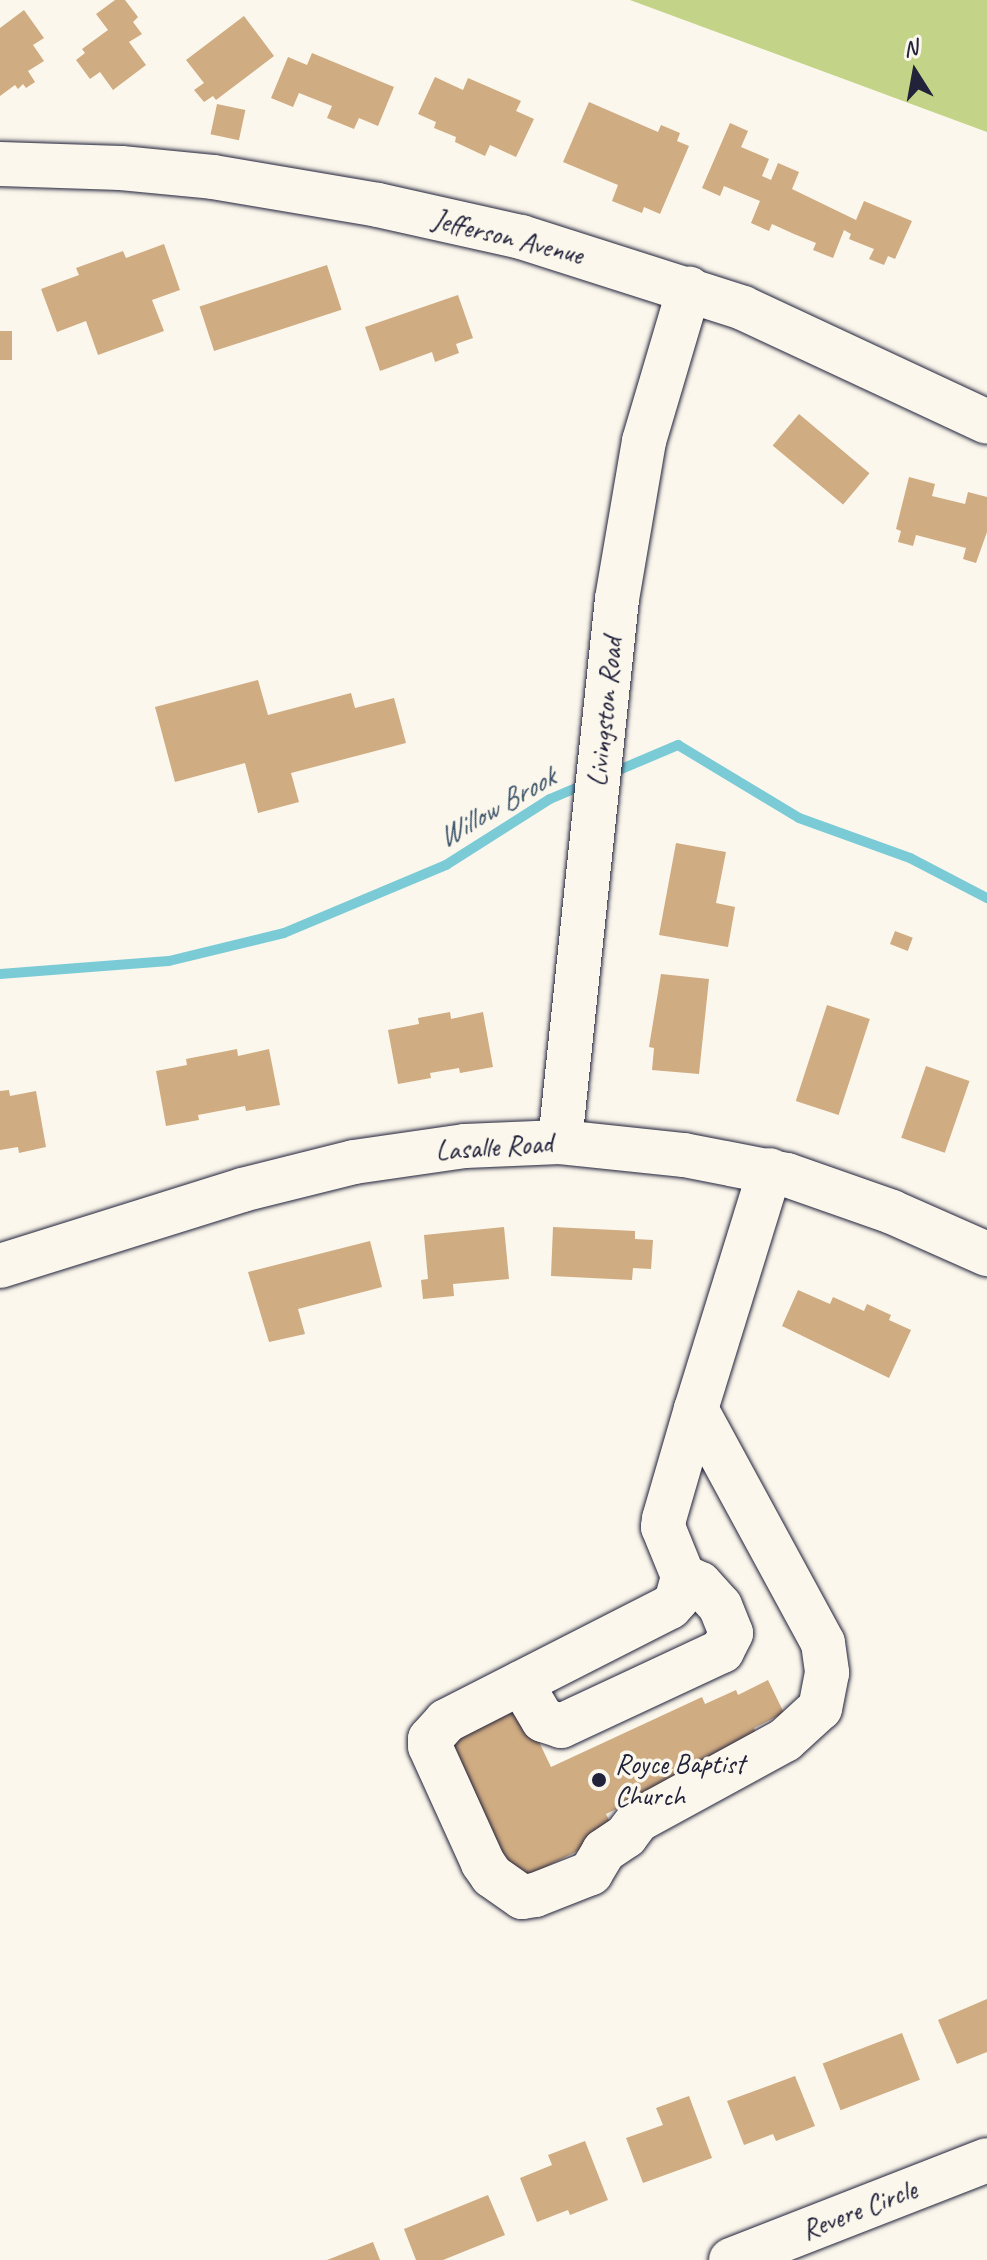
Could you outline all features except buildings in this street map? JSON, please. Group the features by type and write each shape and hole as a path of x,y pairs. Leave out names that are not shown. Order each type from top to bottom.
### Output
{"street":[{"name":"Jefferson Avenue","path":"0,164 121,168 213,177 378,205 522,237 689,289 840,350 987,422"},
{"name":"Livingston Road","path":"560,1142 617,599 644,441 689,289"},
{"name":"Lasalle Road","path":"0,1266 122,1225 354,1162 465,1146 560,1142 684,1155 770,1170 892,1212 987,1254"},
{"path":"696,1409 823,1643 827,1673 820,1708 785,1740 638,1820 626,1836 604,1851 591,1873 522,1897 492,1876 483,1863 430,1746 433,1734 446,1721 670,1607 677,1599 683,1576 663,1527 696,1409 770,1170"},
{"path":"521,1683 543,1720 561,1726 722,1651 731,1633 720,1606 700,1584 683,1576"},
{"name":"Revere Circle","path":"731,2260 987,2160"}],"green space":[{"path":"630,0 987,0 987,132"}],"waterway":[{"name":"Willow Brook","path":"612,773 678,745 799,818 910,858 987,898"},
{"name":"Willow Brook","path":"0,974 169,961 284,933 446,865 550,799 586,784"}],"place":[{"name":"Royce Baptist Church","path":"599,1780"}]}
